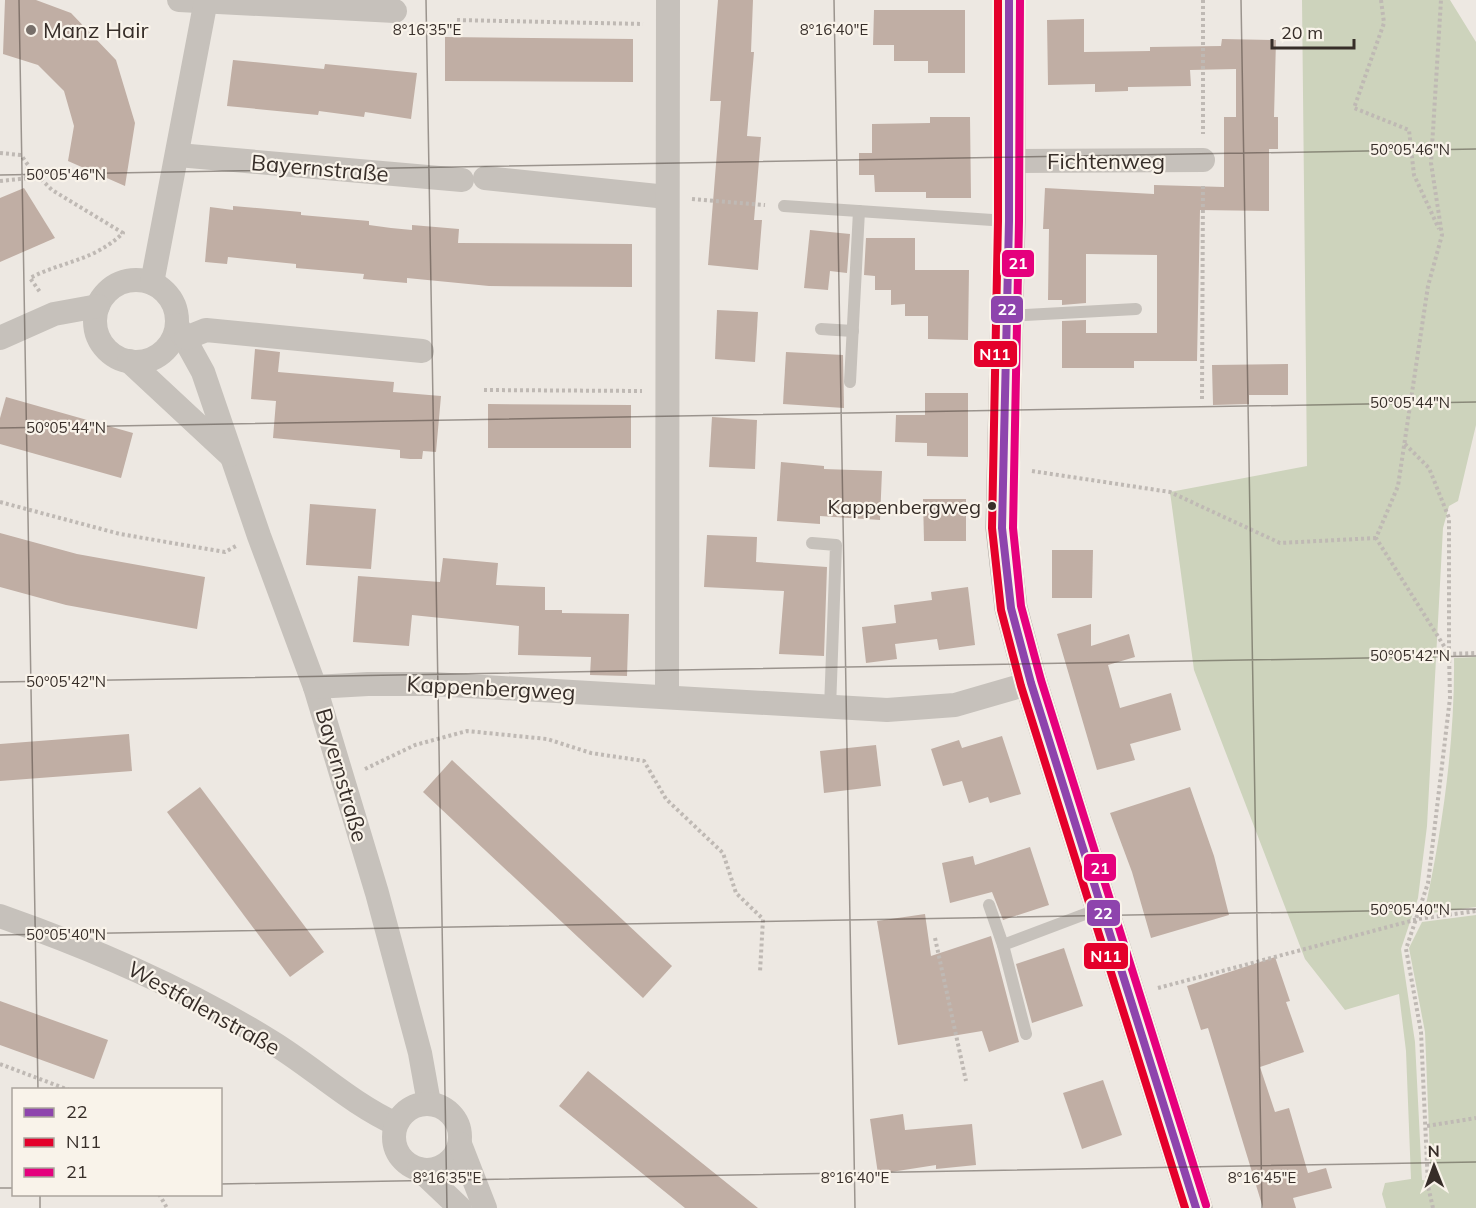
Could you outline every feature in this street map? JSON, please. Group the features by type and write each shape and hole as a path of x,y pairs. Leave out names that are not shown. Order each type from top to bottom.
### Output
{"main road":[{"path":"1009,0 1009,221 1002,466 1006,571 1018,640 1196,1208"}],"street":[{"path":"179,0 395,11"},
{"path":"667,697 668,0"},
{"path":"152,283 206,1"},
{"name":"Bayernstraße","path":"178,155 667,197"},
{"name":"Fichtenweg","path":"1008,161 1203,160"},
{"path":"182,332 172,300 152,283 139,280 120,283 105,295 98,306 96,330 100,341 108,350 129,362 142,362 160,353 182,332 206,330 422,351"},
{"path":"0,338 54,314 98,306"},
{"name":"Bayernstraße","path":"182,332 203,372 259,536 315,687 395,962 426,1078 429,1103"},
{"name":"Bayernstraße","path":"129,362 230,454"},
{"name":"Kappenbergweg","path":"315,687 433,684 887,710 955,705 1031,683"},
{"name":"Westfalenstraße","path":"0,916 125,963 188,994 271,1041 356,1102 396,1124"},
{"path":"460,1208 419,1169 400,1156 394,1135 396,1124 409,1108 429,1103 450,1112 460,1132 460,1144 485,1208"},
{"path":"419,1169 440,1168 449,1162 460,1144"}],"lane":[{"path":"784,206 1009,221"},
{"path":"850,382 859,211"},
{"path":"1006,316 1136,309"},
{"path":"821,329 853,331"},
{"path":"812,543 836,545 830,708"},
{"path":"990,904 1026,1034"},
{"path":"1002,945 1102,908"}],"path":[{"path":"1202,399 1203,0"},
{"path":"1381,0 1384,23 1354,108 1409,130 1414,175 1442,236"},
{"path":"1376,538 1398,486 1428,286 1442,236 1431,163 1441,0"},
{"path":"457,20 668,25"},
{"path":"0,153 21,155 28,165 26,178"},
{"path":"0,181 39,177 52,190 123,233 111,245 81,260 49,268 30,278 54,314"},
{"path":"667,197 784,206"},
{"path":"484,390 667,391"},
{"path":"1404,444 1429,468 1449,518 1449,710 1428,883 1406,949 1421,1032 1428,1186 1433,1208"},
{"path":"1002,466 1170,492 1280,543 1376,538"},
{"path":"0,502 120,534 225,552 259,536"},
{"path":"1376,538 1449,654"},
{"path":"1449,654 1476,653"},
{"path":"364,770 415,744 467,731 547,740 591,753 644,761 666,798 723,853 736,893 763,919 760,972"},
{"path":"1128,996 1418,918 1476,911"},
{"path":"935,938 966,1081"},
{"path":"0,1064 66,1088"},
{"path":"1427,1126 1476,1118"}],"green space":[{"path":"1302,0 1450,0 1476,42 1476,425 1458,501 1449,506 1443,528 1427,826 1418,898 1401,949 1415,1042 1422,1180 1431,1181 1425,1032 1409,948 1422,922 1476,915 1476,1208 1386,1208 1382,1194 1385,1183 1411,1179 1406,1051 1399,994 1345,1010 1305,959 1194,670 1170,492 1307,466"},
{"path":"1476,657 1476,907 1424,914 1450,754 1454,658"}],"building":[{"path":"5,0 36,0 71,13 116,60 135,123 125,186 68,161 74,126 64,91 38,65 3,54"},
{"path":"718,0 753,0 751,52 754,52 747,136 761,137 754,220 762,220 758,270 708,265 721,101 710,101"},
{"path":"874,10 965,10 965,73 928,73 928,61 894,61 894,45 873,45"},
{"path":"1084,19 1084,52 1150,51 1150,47 1221,46 1222,39 1276,40 1274,117 1278,117 1278,149 1269,149 1269,211 1200,210 1197,361 1134,361 1134,368 1062,368 1062,321 1086,320 1086,333 1157,333 1157,255 1086,254 1086,303 1062,305 1062,300 1048,300 1049,229 1043,229 1045,188 1154,194 1154,185 1224,187 1224,117 1236,117 1236,69 1190,70 1191,86 1128,87 1128,91 1095,92 1095,84 1048,85 1047,20"},
{"path":"445,37 633,39 633,82 445,81"},
{"path":"233,60 324,69 325,64 417,73 411,119 365,112 364,117 319,111 318,115 227,106"},
{"path":"930,117 970,117 971,198 926,198 926,192 875,192 874,175 859,175 859,153 872,153 872,124 930,123"},
{"path":"24,188 55,238 0,262 0,198"},
{"path":"233,206 369,221 369,225 391,228 412,230 412,225 459,229 458,243 632,244 632,287 489,286 407,278 407,283 363,279 364,274 296,268 296,264 228,257 227,264 205,262 210,207 233,210"},
{"path":"810,230 850,234 847,273 830,271 828,290 804,288"},
{"path":"866,238 915,238 915,270 969,270 968,340 928,339 928,316 905,316 905,304 891,305 891,290 875,290 875,276 864,275"},
{"path":"717,310 758,312 755,362 715,359"},
{"path":"255,349 280,352 278,372 394,382 393,392 441,396 436,452 423,451 422,459 410,459 400,458 400,450 273,438 276,401 251,399"},
{"path":"786,352 843,355 844,408 783,404"},
{"path":"1288,364 1288,395 1249,395 1249,404 1213,405 1212,365"},
{"path":"925,393 968,393 968,457 927,456 927,443 895,442 896,415 925,415"},
{"path":"6,397 133,433 121,478 0,444 0,418"},
{"path":"488,404 631,405 631,448 488,448"},
{"path":"712,417 757,420 755,469 709,467"},
{"path":"781,462 824,466 824,469 882,471 880,520 820,516 820,524 777,521"},
{"path":"923,499 966,499 966,541 924,541"},
{"path":"310,504 376,509 371,569 306,565"},
{"path":"0,533 77,554 205,577 197,629 66,605 0,587"},
{"path":"707,535 757,537 756,562 827,567 824,656 779,654 784,591 704,587"},
{"path":"1052,550 1093,550 1092,598 1052,598"},
{"path":"443,558 498,563 496,585 545,587 545,610 562,610 562,613 629,614 627,676 590,675 591,657 518,655 519,626 412,615 409,646 353,642 358,576 440,582"},
{"path":"968,587 975,645 939,650 937,639 895,644 897,659 866,663 862,627 896,623 894,605 932,600 931,592"},
{"path":"1091,624 1091,646 1129,634 1135,657 1108,665 1120,708 1171,693 1181,730 1130,744 1135,760 1097,770 1057,634"},
{"path":"129,734 132,771 0,781 0,744"},
{"path":"1002,736 1021,794 990,803 988,797 969,803 962,781 943,786 931,749 959,740 962,748"},
{"path":"876,745 881,786 824,793 820,751"},
{"path":"452,760 672,966 643,998 423,792"},
{"path":"200,787 324,952 290,977 167,812"},
{"path":"1190,787 1214,856 1229,915 1151,938 1132,872 1110,813"},
{"path":"1030,847 1049,905 1003,920 992,892 950,903 942,863 973,856 975,865"},
{"path":"925,914 931,956 991,936 1019,1042 989,1052 982,1031 898,1045 877,921"},
{"path":"1064,948 1083,1006 1032,1023 1016,964"},
{"path":"1275,957 1290,1001 1286,1002 1304,1052 1260,1067 1275,1112 1289,1108 1308,1173 1326,1168 1332,1188 1293,1198 1296,1208 1263,1208 1208,1028 1201,1030 1187,986"},
{"path":"0,1001 108,1040 94,1079 0,1045"},
{"path":"588,1071 758,1208 685,1208 559,1106"},
{"path":"1103,1080 1122,1135 1082,1149 1063,1093"},
{"path":"903,1114 905,1130 972,1124 976,1165 936,1169 936,1165 878,1174 870,1119"}],"transit line":[{"name":"N11","path":"998,0 998,221 992,528 1001,610 1021,686 1185,1208"},
{"name":"22","path":"1009,0 1009,221 1002,528 1011,608 1031,683 1196,1208"},
{"name":"21","path":"1020,0 1019,221 1013,528 1021,606 1041,680 1206,1205"}],"place":[{"name":"Manz Hair","path":"31,30"},
{"name":"Kappenbergweg","path":"992,506"}]}
